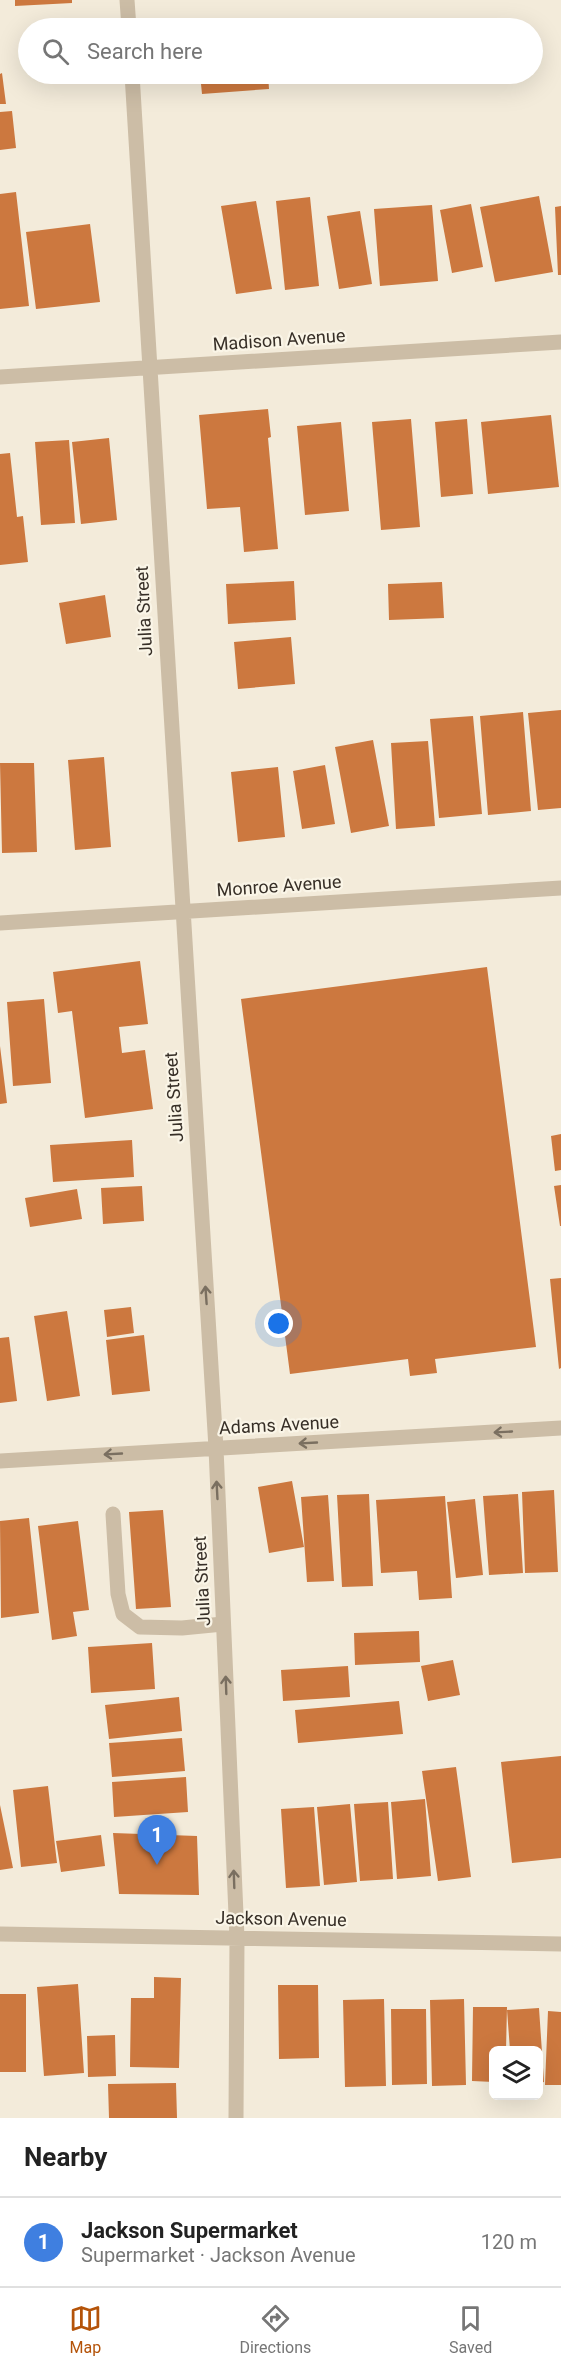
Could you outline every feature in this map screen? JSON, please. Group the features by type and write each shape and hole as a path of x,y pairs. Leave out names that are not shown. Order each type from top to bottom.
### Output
{"street":[{"path":"127,0 128,18"},
{"name":"Julia Street","path":"133,84 216,1448 237,1938 236,2118"},
{"name":"Madison Avenue","path":"0,377 561,342"},
{"name":"Monroe Avenue","path":"0,923 561,888"},
{"name":"Adams Avenue","path":"0,1461 561,1428"},
{"path":"113,1514 118,1594 123,1614 140,1627 182,1628 224,1624"},
{"name":"Jackson Avenue","path":"0,1934 561,1944"}],"building":[{"path":"15,0 72,0 72,3 15,6"},
{"path":"2,73 6,104 0,104 0,74"},
{"path":"201,84 269,84 269,89 202,94"},
{"path":"12,111 16,148 0,150 0,112"},
{"path":"16,192 29,306 0,309 0,194"},
{"path":"539,196 553,272 495,282 480,207"},
{"path":"310,197 319,286 285,290 276,201"},
{"path":"256,201 272,289 236,294 221,206"},
{"path":"471,204 483,267 452,273 440,210"},
{"path":"432,205 438,281 380,286 374,209"},
{"path":"561,206 561,275 558,275 555,207"},
{"path":"360,211 372,284 339,289 327,216"},
{"path":"90,224 100,302 36,309 26,232"},
{"path":"268,409 271,437 268,438 278,549 244,552 240,507 207,509 199,415"},
{"path":"551,415 559,487 488,494 481,422"},
{"path":"411,419 420,527 381,530 372,422"},
{"path":"467,419 473,494 441,497 435,422"},
{"path":"341,422 349,511 305,515 297,426"},
{"path":"109,438 117,520 81,524 72,442"},
{"path":"69,440 75,523 41,525 35,442"},
{"path":"10,453 17,517 23,516 28,562 0,565 0,454"},
{"path":"294,581 296,620 228,624 226,584"},
{"path":"442,582 444,618 389,620 388,584"},
{"path":"105,595 111,637 66,644 59,603"},
{"path":"291,637 295,684 238,689 234,642"},
{"path":"561,710 561,808 538,810 528,713"},
{"path":"523,712 531,811 488,815 480,716"},
{"path":"473,716 482,814 439,818 430,719"},
{"path":"373,740 389,826 351,833 335,747"},
{"path":"428,741 435,826 396,829 391,743"},
{"path":"104,757 111,847 75,850 68,760"},
{"path":"0,763 34,763 37,852 2,853"},
{"path":"325,765 335,824 302,829 293,771"},
{"path":"278,767 285,837 238,842 231,772"},
{"path":"140,961 148,1024 119,1027 122,1053 145,1050 153,1109 85,1118 72,1011 58,1013 53,972"},
{"path":"487,967 536,1347 435,1359 437,1373 410,1376 408,1359 290,1374 241,999"},
{"path":"44,999 51,1083 13,1086 7,1002"},
{"path":"0,1046 7,1103 0,1104"},
{"path":"561,1134 561,1170 555,1171 551,1136"},
{"path":"132,1140 134,1177 53,1182 50,1145"},
{"path":"561,1185 561,1226 560,1226 554,1186"},
{"path":"142,1186 144,1221 103,1224 101,1188"},
{"path":"77,1189 82,1219 30,1227 25,1198"},
{"path":"561,1278 561,1368 559,1369 550,1279"},
{"path":"131,1307 134,1333 107,1337 104,1310"},
{"path":"67,1311 80,1396 47,1401 34,1316"},
{"path":"144,1335 150,1391 112,1395 106,1340"},
{"path":"9,1337 17,1401 0,1403 0,1338"},
{"path":"292,1481 304,1547 269,1553 258,1487"},
{"path":"554,1490 558,1572 525,1573 522,1492"},
{"path":"369,1494 373,1586 342,1587 337,1495"},
{"path":"518,1494 523,1573 489,1575 483,1496"},
{"path":"328,1495 334,1581 307,1582 301,1497"},
{"path":"445,1496 452,1598 419,1600 417,1571 381,1573 376,1500"},
{"path":"475,1499 483,1575 456,1578 447,1502"},
{"path":"163,1510 171,1607 136,1609 129,1512"},
{"path":"29,1518 39,1613 1,1618 0,1521"},
{"path":"78,1521 89,1610 73,1612 77,1636 52,1640 38,1526"},
{"path":"419,1631 420,1662 355,1665 354,1633"},
{"path":"152,1643 155,1689 91,1693 88,1647"},
{"path":"453,1660 460,1695 428,1701 421,1666"},
{"path":"348,1666 350,1697 283,1701 281,1670"},
{"path":"179,1697 182,1731 109,1739 105,1705"},
{"path":"399,1701 403,1734 298,1743 295,1710"},
{"path":"182,1738 185,1771 112,1777 109,1743"},
{"path":"561,1756 561,1858 512,1863 501,1762"},
{"path":"456,1767 471,1877 438,1881 422,1771"},
{"path":"186,1777 188,1812 114,1817 112,1782"},
{"path":"48,1786 57,1863 21,1867 13,1790"},
{"path":"425,1799 431,1876 397,1879 391,1802"},
{"path":"388,1802 393,1879 360,1881 354,1804"},
{"path":"350,1804 357,1882 324,1885 317,1807"},
{"path":"0,1805 13,1868 0,1870"},
{"path":"314,1807 320,1886 286,1888 281,1809"},
{"path":"113,1833 197,1836 199,1895 119,1894"},
{"path":"101,1835 105,1866 61,1872 56,1841"},
{"path":"154,1977 181,1978 179,2068 130,2067 131,1998 154,1998"},
{"path":"78,1984 84,2073 44,2076 37,1987"},
{"path":"278,1985 318,1985 319,2058 279,2059"},
{"path":"0,1994 26,1994 26,2072 0,2072"},
{"path":"384,1999 386,2086 345,2087 343,2000"},
{"path":"464,1999 466,2085 432,2086 430,2000"},
{"path":"473,2007 507,2007 506,2046 489,2046 489,2082 472,2081"},
{"path":"539,2008 542,2046 510,2046 507,2010"},
{"path":"391,2009 426,2009 427,2084 392,2085"},
{"path":"548,2011 561,2012 561,2085 545,2085"},
{"path":"115,2035 116,2076 88,2077 87,2036"},
{"path":"176,2083 177,2118 109,2118 108,2084"}],"place":[{"name":"Jackson Supermarket","path":"157,1865"}]}
